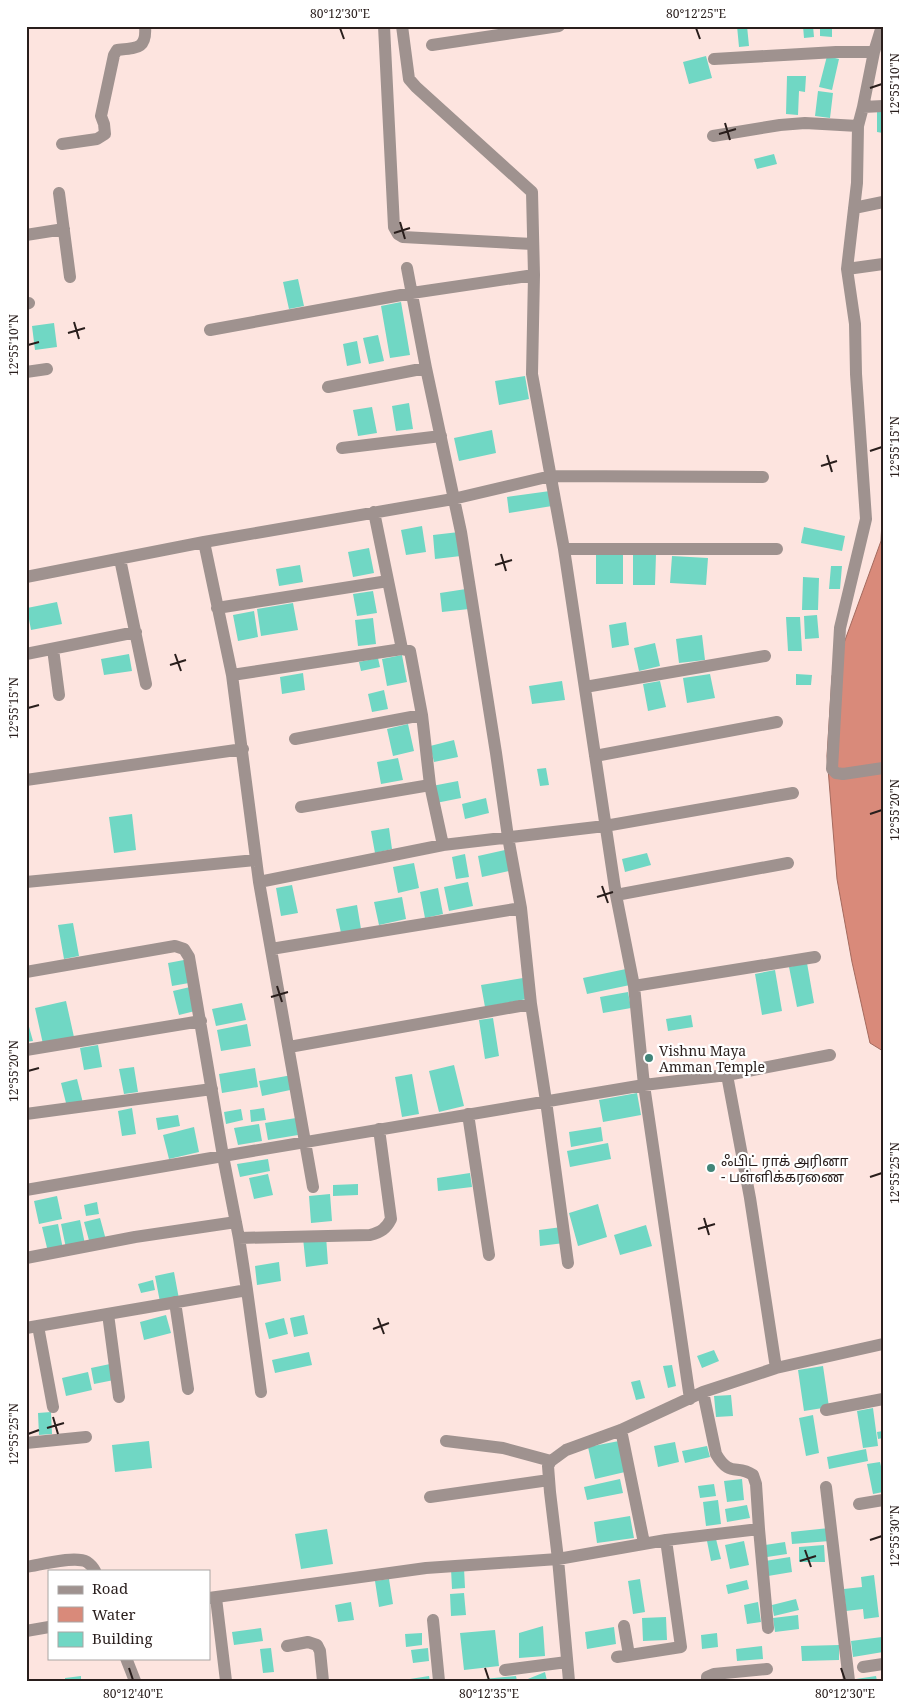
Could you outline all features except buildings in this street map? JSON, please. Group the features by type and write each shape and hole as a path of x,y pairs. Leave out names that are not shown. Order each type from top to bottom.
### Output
{"street":[{"path":"62,144 97,140 105,134 101,116 114,55 117,50 135,49 143,44 146,38 145,26"},
{"path":"384,26 394,227 398,234 403,237 533,244"},
{"path":"402,26 409,78 532,192 534,275 532,374 564,549 616,895 634,986 644,1085 690,1399"},
{"path":"432,45 559,26"},
{"path":"882,26 874,52 858,126 857,183 847,269 855,324 856,374 866,519 840,628 832,769 836,773 842,774 883,768"},
{"path":"714,59 836,52 874,52"},
{"path":"862,107 883,106"},
{"path":"713,136 780,125 805,123 858,126"},
{"path":"58,193 70,276"},
{"path":"854,208 883,202"},
{"path":"26,235 64,229"},
{"path":"847,269 883,264"},
{"path":"408,268 468,580 508,837 521,908 530,1004 546,1101 568,1263"},
{"path":"210,330 412,292 534,275"},
{"path":"328,386 426,368"},
{"path":"26,372 47,369"},
{"path":"342,448 441,436"},
{"path":"26,578 204,542 453,499 551,476 763,477"},
{"path":"374,512 402,649"},
{"path":"204,542 232,675 259,882 313,1187"},
{"path":"564,549 777,549"},
{"path":"120,559 146,684"},
{"path":"217,608 388,582"},
{"path":"26,654 136,632"},
{"path":"232,675 407,649 412,655 422,715 430,785 443,845"},
{"path":"53,650 59,695"},
{"path":"585,687 764,656"},
{"path":"295,739 422,715"},
{"path":"595,756 777,722"},
{"path":"26,780 243,749"},
{"path":"300,807 430,785"},
{"path":"259,882 443,845 605,826 793,793"},
{"path":"26,882 256,860"},
{"path":"616,895 788,863"},
{"path":"271,948 521,908"},
{"path":"26,972 175,946 184,949 189,957 248,1290 261,1392"},
{"path":"634,986 815,957"},
{"path":"289,1047 530,1004"},
{"path":"26,1050 201,1021"},
{"path":"26,1190 546,1101 727,1074 830,1054"},
{"path":"727,1074 750,1198 776,1368"},
{"path":"26,1114 212,1090"},
{"path":"468,1114 488,1255"},
{"path":"239,1238 370,1234 379,1232 387,1227 391,1219 379,1130"},
{"path":"26,1258 135,1237 236,1222"},
{"path":"53,1407 32,1327 248,1290"},
{"path":"175,1302 188,1389"},
{"path":"108,1314 119,1397"},
{"path":"569,1681 549,1480 548,1466 551,1461 566,1450 621,1430 703,1392 776,1368 883,1344"},
{"path":"703,1392 716,1454 727,1468 748,1471 754,1475 768,1628"},
{"path":"826,1410 883,1399"},
{"path":"621,1430 644,1543"},
{"path":"26,1443 86,1437"},
{"path":"446,1441 503,1448 551,1461"},
{"path":"430,1497 549,1480"},
{"path":"826,1487 848,1681"},
{"path":"859,1504 883,1500"},
{"path":"226,1681 212,1598 426,1568 558,1559 644,1543 759,1529"},
{"path":"624,1626 623,1656 681,1647 666,1540"},
{"path":"26,1568 72,1559 85,1560 94,1570"},
{"path":"433,1620 439,1681"},
{"path":"26,1631 48,1627"},
{"path":"287,1646 308,1642 317,1645 320,1651 323,1681"},
{"path":"127,1660 134,1681"},
{"path":"504,1670 567,1662"},
{"path":"863,1667 883,1664"},
{"path":"707,1681 707,1677 714,1674 767,1669"}],"water":[{"path":"883,501 883,1051 870,1043 852,962 837,879 827,756 832,676 881,541"}],"place":[{"name":"Vishnu Maya Amman Temple","path":"649,1058"},
{"name":"ஃபிட் ராக் அரினா - பள்ளிக்கரணை","path":"711,1168"}]}
